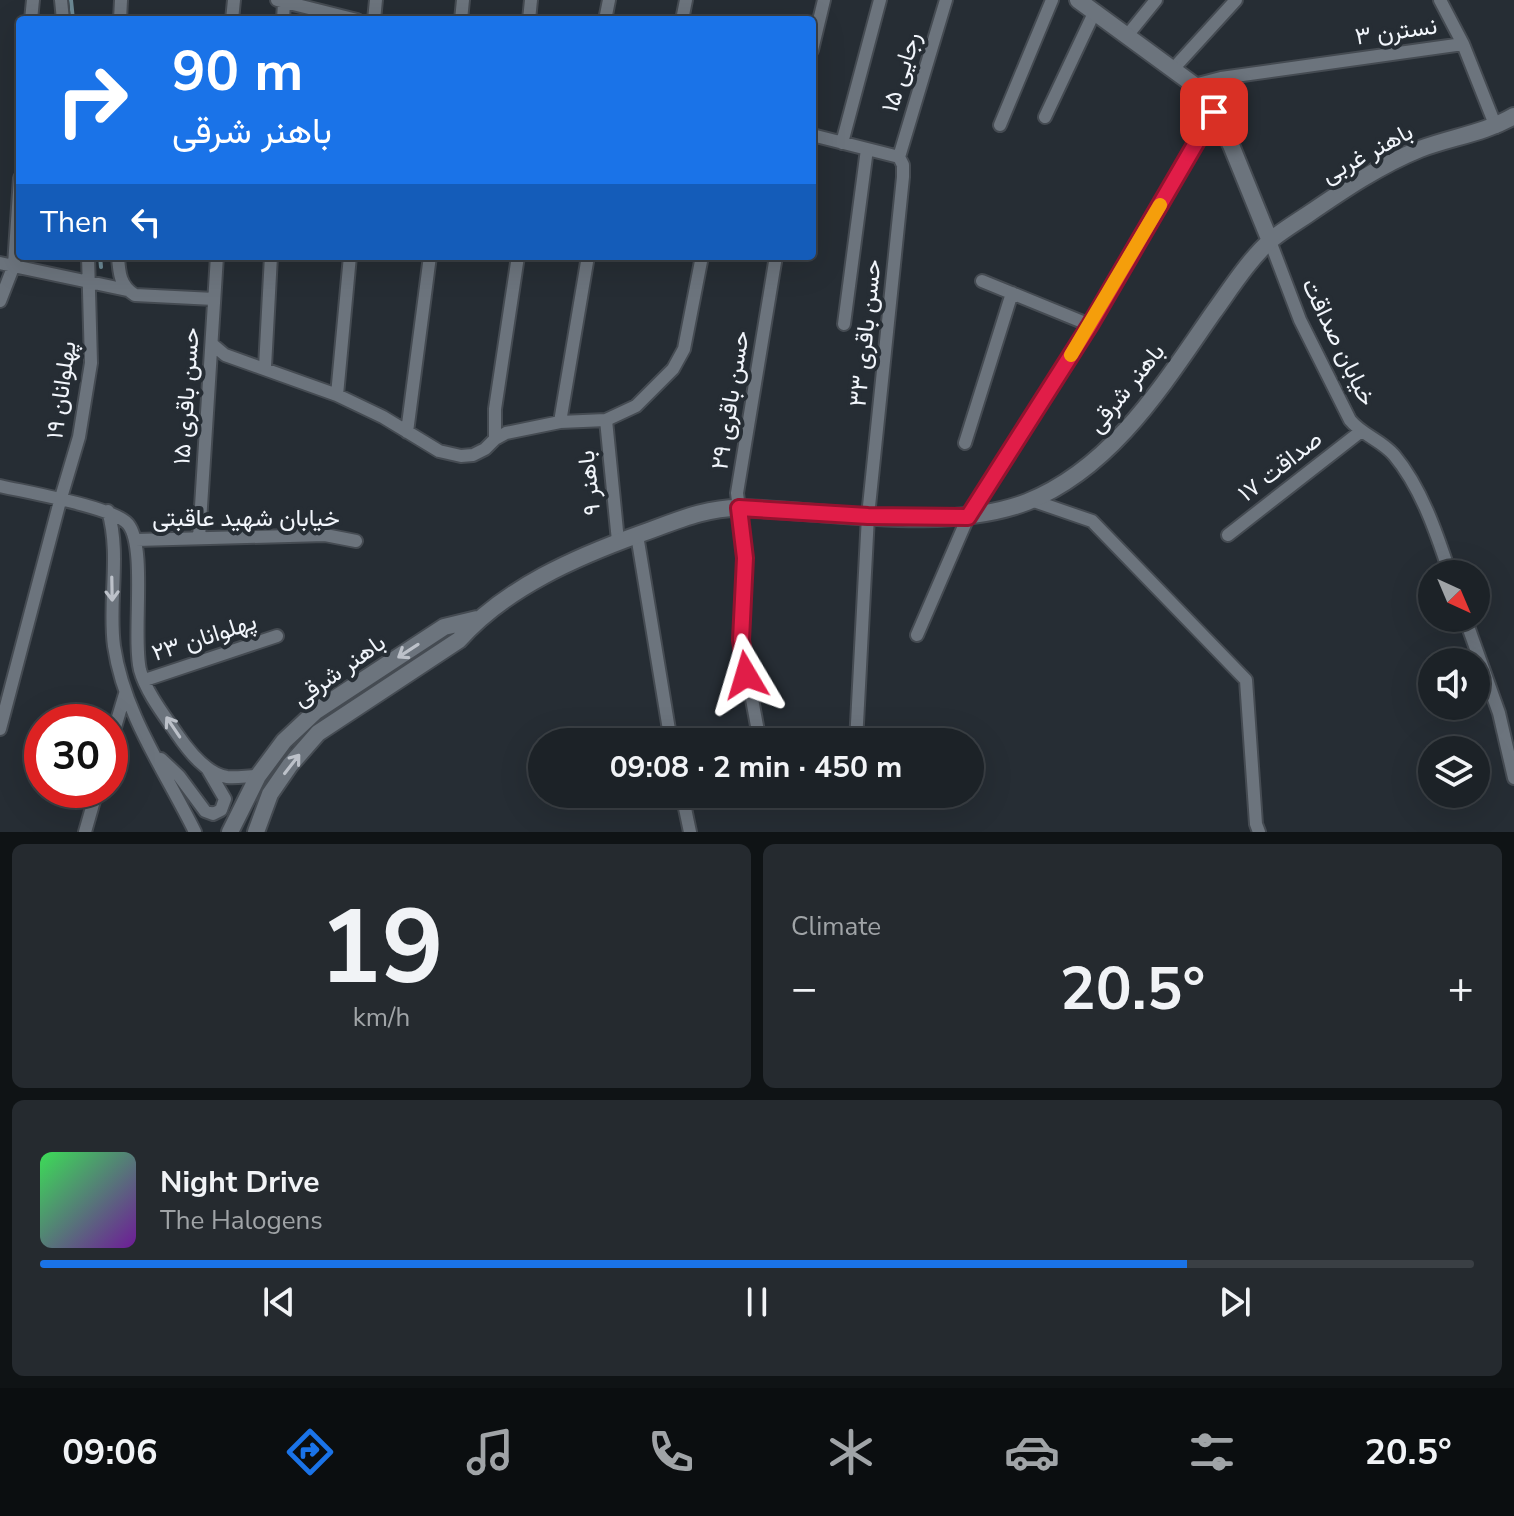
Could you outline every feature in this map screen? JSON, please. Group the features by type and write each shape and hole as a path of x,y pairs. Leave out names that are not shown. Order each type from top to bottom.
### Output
{"street":[{"path":"816,33 824,0"},
{"path":"842,143 880,0"},
{"name":"رجایی ۱۵","path":"899,157 946,0"},
{"path":"1000,125 1052,0"},
{"path":"1126,37 1156,0"},
{"path":"1174,68 1236,0"},
{"path":"1440,0 1463,44 1496,127"},
{"path":"281,1 341,16"},
{"path":"1045,117 1086,4 1194,85 1214,112 1231,145 1270,241"},
{"name":"نسترن ۳","path":"1194,85 1221,78 1463,44"},
{"path":"917,635 968,517 1090,325 1214,112"},
{"name":"باهنر غربی","path":"1270,241 1383,167 1420,149 1496,127 1514,116"},
{"name":"باهنر غربی","path":"1496,127 1514,129"},
{"path":"816,136 899,157"},
{"path":"844,324 867,149"},
{"name":"حسن باقری ۳۳","path":"857,728 868,516 903,177 899,157"},
{"path":"0,301 14,265 16,236"},
{"name":"خیابان صداقت","path":"1270,241 1300,320 1338,397 1360,432 1382,443 1411,480 1445,560"},
{"name":"باهنر شرقی","path":"256,832 270,794 318,733 459,640 477,619 557,567 691,515 739,508 868,516 968,517 1000,512 1031,500 1075,475 1103,454 1138,417 1226,295 1270,241"},
{"name":"پهلوانان ۱۹","path":"0,729 79,437 91,363 88,260"},
{"path":"118,260 119,272 127,290"},
{"name":"حسن باقری ۱۵","path":"199,538 217,260"},
{"path":"265,367 271,260"},
{"path":"337,395 350,260"},
{"path":"407,432 429,260"},
{"path":"495,439 495,409 517,260"},
{"path":"560,422 587,260"},
{"path":"212,344 225,355 337,395 439,451 461,456 485,449 506,433 560,422 606,420 636,406 679,360 684,349 701,260"},
{"name":"حسن باقری ۲۹","path":"757,728 741,640 745,558 737,493 775,260"},
{"path":"0,263 127,290 143,297 214,299"},
{"path":"982,281 1090,325"},
{"path":"965,443 1012,293"},
{"name":"باهنر ۹","path":"606,420 618,541"},
{"name":"صداقت ۱۷","path":"1228,535 1360,432"},
{"path":"0,486 108,511 128,523 136,540 137,630 141,670 159,707 185,745 206,767 225,799 221,810 213,814 205,811 179,776 155,755"},
{"path":"1031,500 1092,521 1246,680 1259,832"},
{"path":"108,511 114,538 114,645 125,694 137,724 195,832"},
{"name":"خیابان شهید عاقبتی","path":"136,540 325,535 356,541"},
{"path":"637,535 669,728"},
{"name":"باهنر شرقی","path":"230,832 258,776 284,741 316,711 444,627 477,619"},
{"path":"1470,632 1499,713 1514,778"},
{"name":"پهلوانان ۲۳","path":"145,680 277,636"},
{"path":"122,704 125,694"},
{"path":"206,767 225,777 258,776"},
{"path":"85,832 92,808"},
{"path":"685,808 690,832"}],"waterway":[{"path":"71,0 73,16"},
{"path":"100,260 101,267"}],"slow traffic":[{"path":"1071,355 1160,205"}],"route":[{"path":"746,675 741,640 745,558 739,508 868,516 968,517 1090,325 1214,112"}]}
